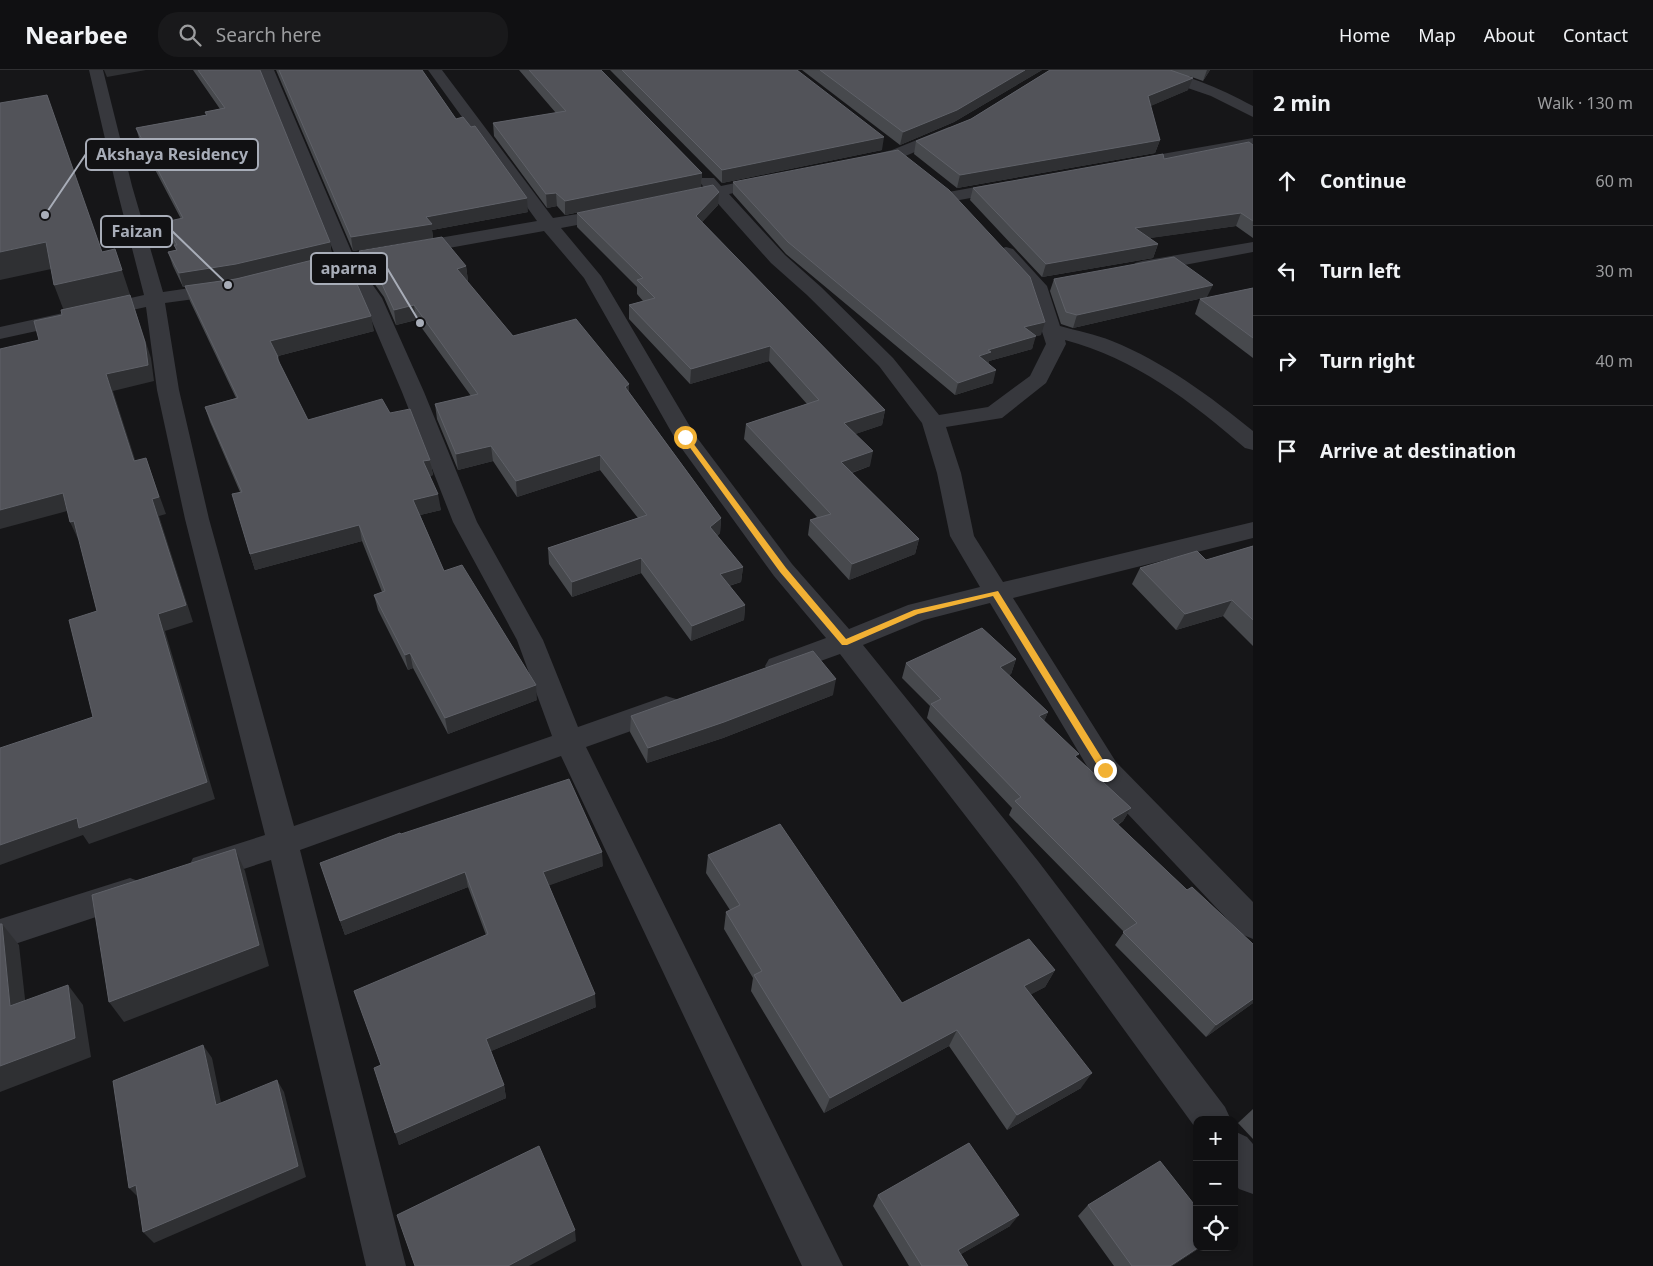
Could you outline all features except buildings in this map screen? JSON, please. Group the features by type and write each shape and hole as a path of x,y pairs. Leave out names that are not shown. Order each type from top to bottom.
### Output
{"street":[{"path":"96,70 155,299 168,390 197,520 283,843 386,1266"},
{"path":"267,70 346,260 372,298 413,392 465,522 530,640 569,742 823,1266"},
{"path":"436,71 455,70"},
{"path":"1149,70 1216,93 1253,112"},
{"path":"436,71 549,225 592,276 685,437 783,570 845,642 1027,871 1209,1116"},
{"path":"850,164 904,159 968,123"},
{"path":"882,142 904,159"},
{"path":"1108,168 1253,143"},
{"path":"692,165 778,259 814,291 886,362 933,422 949,473 962,536 995,593 1105,770 1253,924"},
{"path":"662,203 784,178"},
{"path":"967,210 947,190 1022,184"},
{"path":"394,252 634,209"},
{"path":"933,422 994,412 1039,379 1056,344 1037,286 992,238"},
{"path":"1126,270 1253,247"},
{"path":"1037,286 1057,283"},
{"path":"0,333 155,299 240,286"},
{"path":"1051,330 1106,346 1151,368 1218,413 1253,443"},
{"path":"753,676 845,642 916,612 1253,530"},
{"path":"180,876 283,843 689,699"},
{"path":"0,934 151,885"},
{"path":"1238,1155 1253,1175"}],"place":[{"name":"Akshaya Residency","path":"45,215"},
{"name":"Faizan","path":"228,285"},
{"name":"aparna","path":"420,323"}],"route":[{"path":"685,437 783,570 845,642 916,612 995,593 1105,770"}]}
